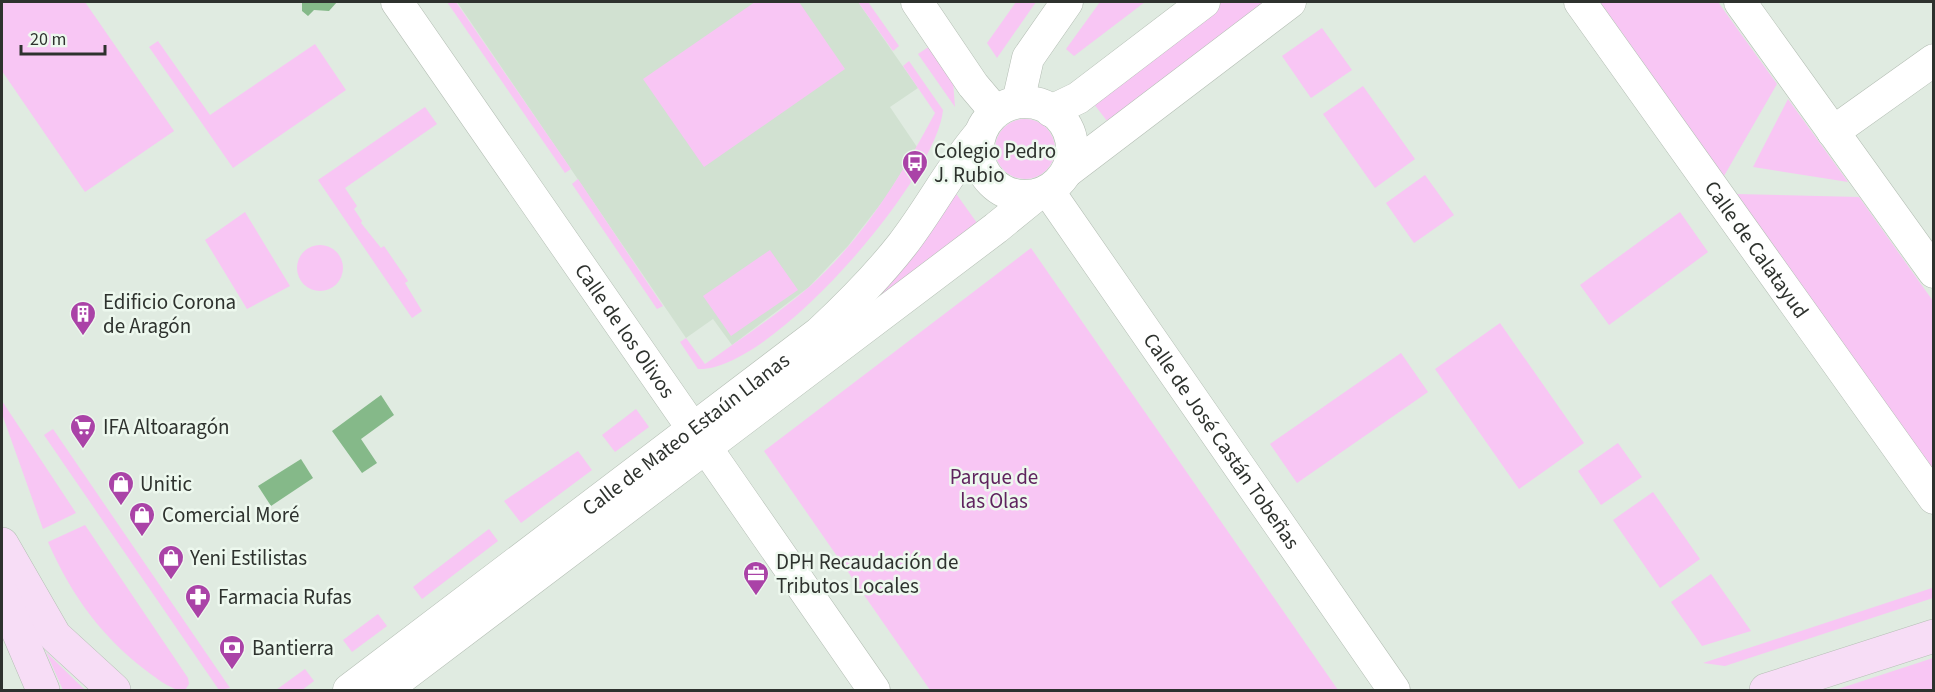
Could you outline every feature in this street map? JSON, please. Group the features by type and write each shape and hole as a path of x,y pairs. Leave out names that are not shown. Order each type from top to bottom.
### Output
{"main road":[{"path":"2,544 31,598 56,636 114,690"},
{"path":"2,594 43,690"},
{"path":"1766,690 1934,636"}],"street":[{"name":"Calle de los Olivos","path":"397,2 874,690"},
{"path":"917,2 973,85 998,116"},
{"name":"Calle de Mateo Estaún Llanas","path":"385,690 699,438 849,305 903,244 960,158 998,116 1028,58 1066,2"},
{"path":"1051,111 1078,98 1204,2"},
{"name":"Calle de Mateo Estaún Llanas","path":"348,690 1051,186 1290,2"},
{"name":"Calle de Calatayud","path":"1580,2 1934,498"},
{"path":"1740,2 1934,272"},
{"path":"1833,132 1934,60"},
{"path":"1030,102 1051,111 1069,136 1072,159 1051,186 1014,195 997,186 982,164 978,145 998,116 1030,102"},
{"name":"Calle de José Castán Tobeñas","path":"1051,186 1394,690"}],"shaded area":[{"path":"302,2 337,2 329,11 314,10 308,16 302,11"},
{"path":"457,2 858,2 918,88 890,107 917,147 886,197 848,246 809,287 732,345 713,319 686,338"},
{"path":"381,395 394,415 361,439 377,463 362,473 332,431"},
{"path":"301,459 313,478 271,506 258,486"}],"green space":[{"path":"2,2 85,2 174,131 85,192 2,71"},
{"path":"447,2 456,2 571,169 565,173"},
{"path":"755,2 799,2 845,69 704,167 643,79"},
{"path":"858,2 868,2 899,46 893,51"},
{"path":"1016,2 1036,2 997,58 987,43"},
{"path":"1100,2 1145,2 1074,56 1066,49"},
{"path":"1219,2 1266,2 1111,126 1090,99"},
{"path":"1600,2 1718,2 1777,84 1724,176"},
{"path":"1322,28 1352,70 1311,98 1282,56"},
{"path":"158,41 210,115 315,44 346,90 233,168 149,47"},
{"path":"936,42 953,81 955,107 918,54"},
{"path":"909,61 943,110 934,141 912,180 882,223 845,267 806,307 766,340 729,362 698,369 680,342 686,338 705,364 809,287 846,249 880,206 935,113 903,66"},
{"path":"1363,86 1415,159 1375,188 1323,114"},
{"path":"1788,99 1848,182 1753,167"},
{"path":"425,107 437,124 345,188 357,206 354,209 361,223 381,248 384,246 408,281 405,283 422,311 412,318 318,180"},
{"path":"1019,119 1031,119 1047,127 1053,137 1055,149 1053,161 1047,171 1031,179 1019,179 1003,171 995,155 995,143 1003,127"},
{"path":"1425,175 1454,215 1414,243 1386,203"},
{"path":"578,179 663,306 657,309 572,184"},
{"path":"952,188 982,230 825,339"},
{"path":"1736,194 1859,197 1933,301 1933,471"},
{"path":"245,212 290,286 247,309 205,240"},
{"path":"1680,212 1708,252 1609,325 1580,285"},
{"path":"320,245 336,252 343,268 336,284 320,291 304,284 297,268 304,252"},
{"name":"Parque de las Olas","path":"1031,248 1338,690 930,690 764,451"},
{"path":"770,250 798,290 731,336 703,296"},
{"path":"1500,323 1584,443 1519,489 1435,369"},
{"path":"1401,353 1428,392 1297,483 1270,444"},
{"path":"2,401 76,513 43,529 2,414"},
{"path":"636,409 649,427 615,452 602,435"},
{"path":"53,429 230,688 219,690 44,435"},
{"path":"1618,443 1642,477 1601,505 1578,471"},
{"path":"578,451 592,470 521,523 504,501"},
{"path":"1653,492 1700,559 1660,588 1613,520"},
{"path":"85,525 188,678 189,684 185,690 172,688 164,683 119,647 91,616 68,581 48,542"},
{"path":"489,529 498,541 422,599 413,587"},
{"path":"1711,574 1751,631 1702,646 1671,602"},
{"path":"1932,588 1933,598 1725,666 1703,663"},
{"path":"378,614 387,626 352,652 343,640"},
{"path":"46,652 85,690 63,690"},
{"path":"1933,658 1933,690 1835,690"},
{"path":"305,669 314,681 302,690 276,690"}],"place":[{"name":"Colegio Pedro J. Rubio","path":"915,186"},
{"name":"Edificio Corona de Aragón","path":"83,337"},
{"name":"IFA Altoaragón","path":"83,450"},
{"name":"Unitic","path":"121,507"},
{"name":"Comercial Moré","path":"142,538"},
{"name":"Yeni Estilistas","path":"171,581"},
{"name":"DPH Recaudación de Tributos Locales","path":"756,597"},
{"name":"Farmacia Rufas","path":"198,620"},
{"name":"Bantierra","path":"232,671"}]}
